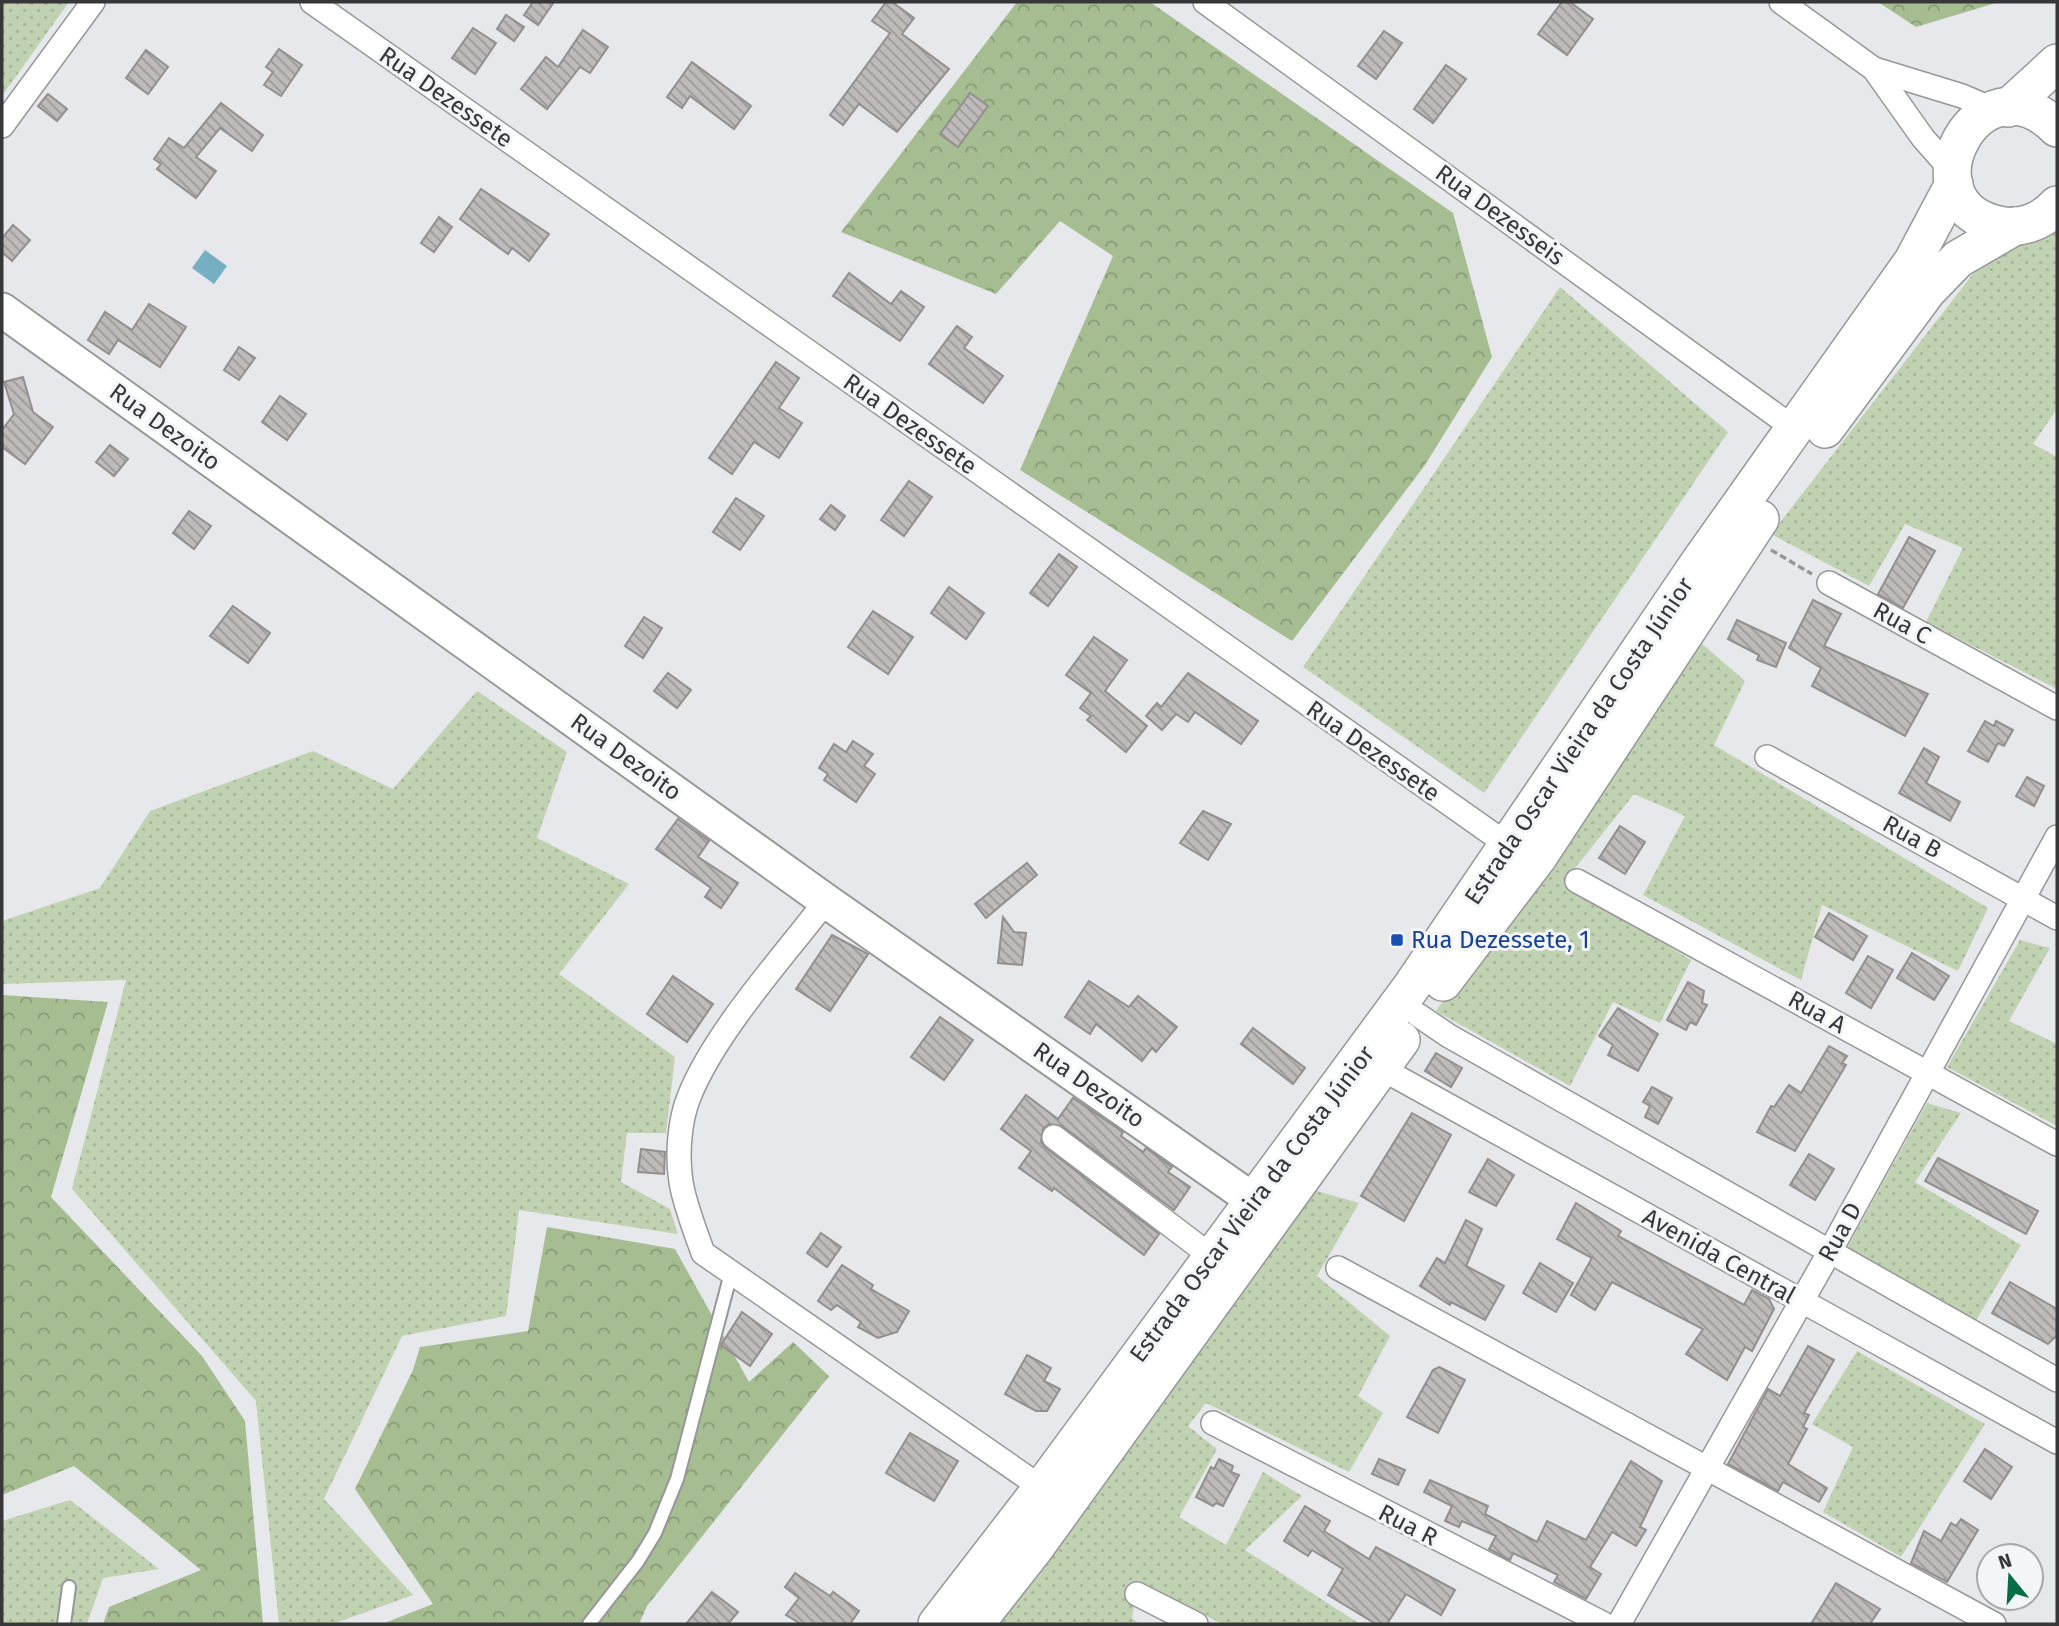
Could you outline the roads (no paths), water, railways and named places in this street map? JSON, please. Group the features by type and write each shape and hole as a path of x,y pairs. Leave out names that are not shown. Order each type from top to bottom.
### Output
{"main road":[{"path":"2002,109 2057,63"},
{"name":"Estrada Oscar Vieira da Costa Júnior","path":"937,1624 1042,1488 1405,997 1699,563 1913,261 1953,177 1956,144 1963,133 1972,123 2002,109"},
{"path":"2002,109 2035,112 2057,128"},
{"path":"1953,177 1967,207 1977,216 1989,222 2015,226"},
{"name":"Estrada Oscar Vieira da Costa Júnior","path":"975,1624 1020,1568 1145,1391 1380,1073 1418,1015 1538,857 1748,537 1927,291 1958,259 2015,226 2041,219 2057,205"},
{"name":"Rua Dezoito","path":"2,310 826,901 1253,1200"}],"street":[{"path":"2,126 93,2"},
{"name":"Rua Dezessete","path":"312,2 1508,845"},
{"name":"Rua Dezesseis","path":"1205,2 1795,429"},
{"path":"1781,2 1874,69 2002,109"},
{"path":"1874,69 1953,177"},
{"name":"Rua C","path":"1829,583 2057,708"},
{"name":"Rua B","path":"1767,757 2057,918"},
{"name":"Rua D","path":"1619,1624 1829,1253 2057,836"},
{"name":"Rua A","path":"1577,881 2057,1144"},
{"path":"826,901 715,1047 688,1098 681,1139 681,1180 704,1253 1042,1488"},
{"path":"1418,1015 1449,1036 2057,1380"},
{"name":"Avenida Central","path":"1380,1073 1395,1076 2057,1442"},
{"path":"1054,1137 1211,1256"},
{"path":"1338,1268 1709,1467 1955,1615 1994,1624"},
{"name":"Rua R","path":"1213,1423 1604,1624"},
{"path":"1137,1594 1196,1624"}],"lane":[{"path":"589,1624 638,1561 655,1533 677,1479 731,1273"},
{"path":"64,1624 69,1587"}],"water":[{"path":"205,250 227,266 214,284 192,268"}],"place":[{"name":"Rua Dezessete, 1","path":"1397,940"}]}
